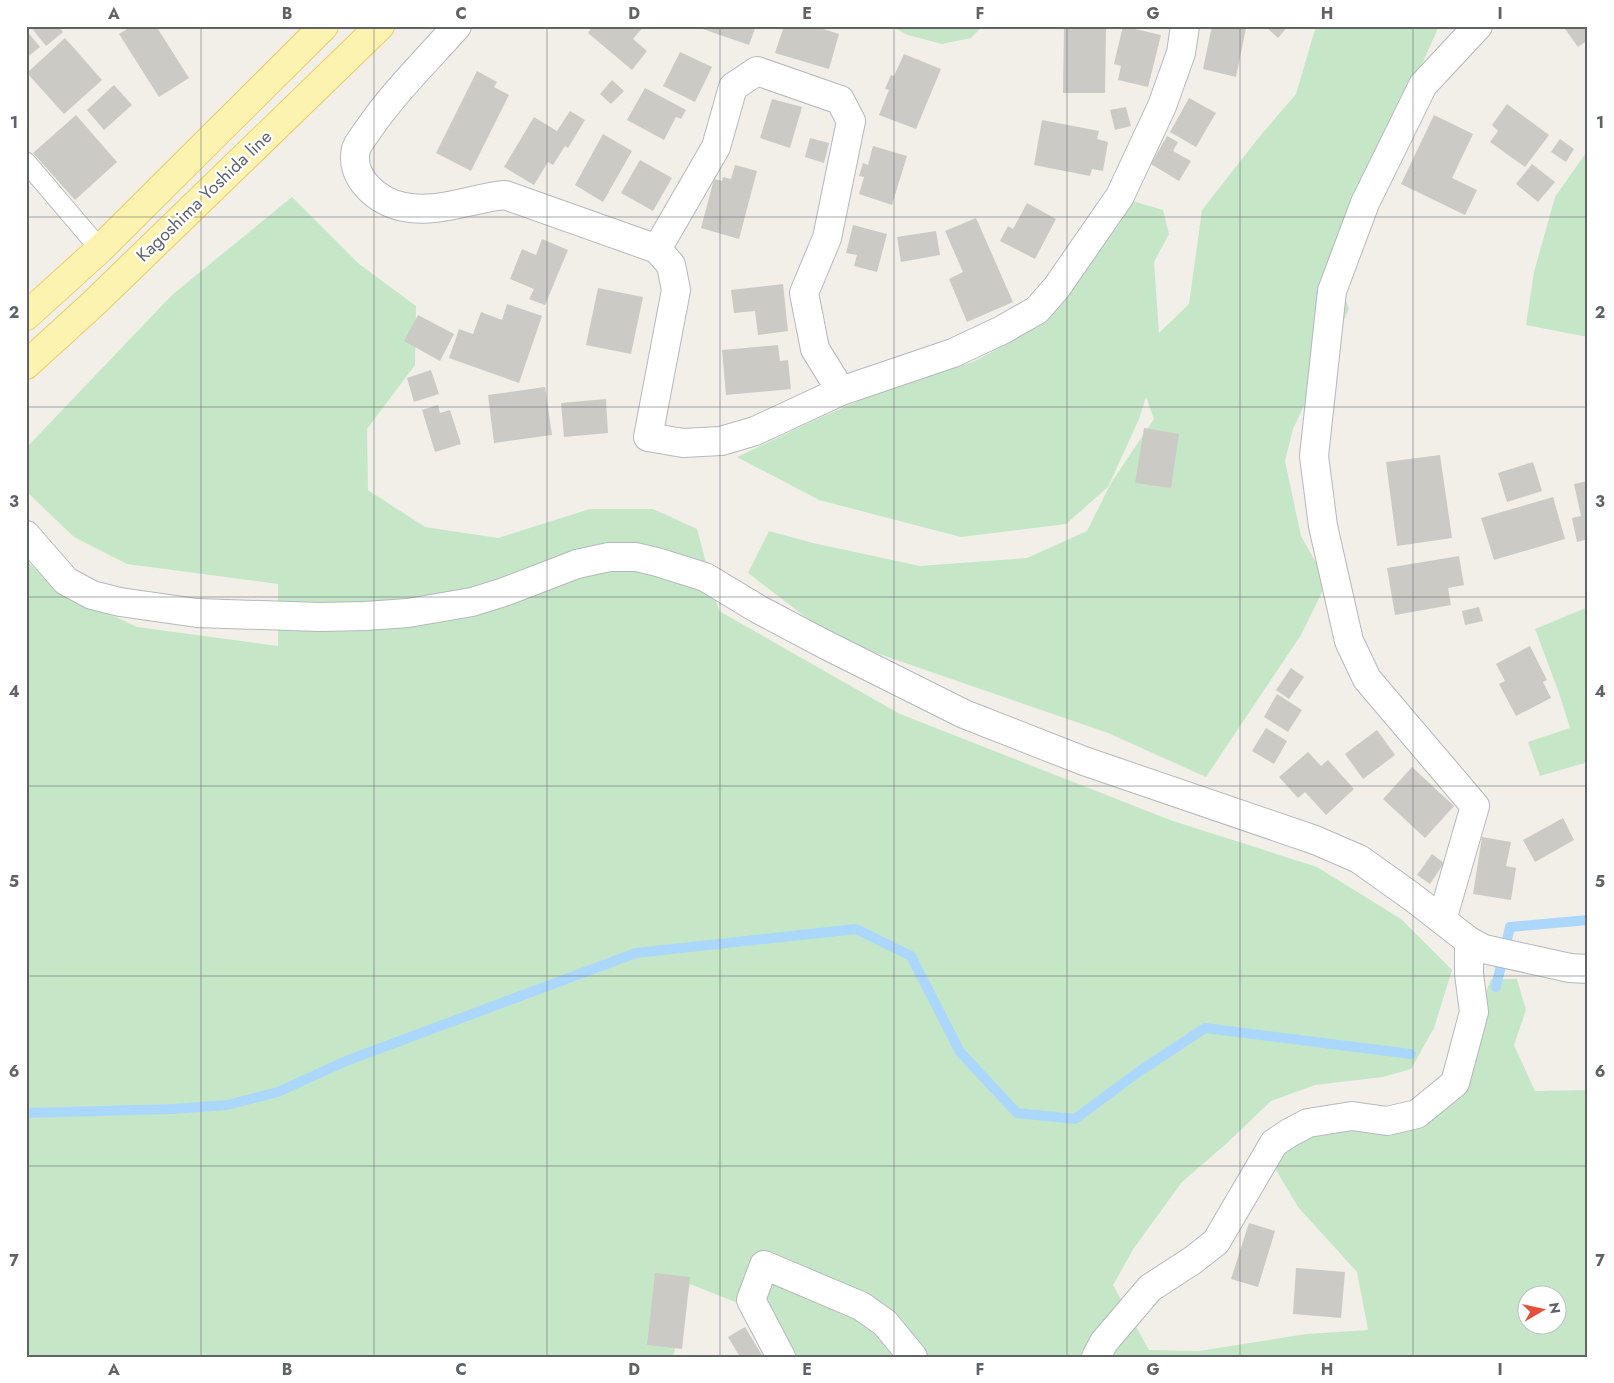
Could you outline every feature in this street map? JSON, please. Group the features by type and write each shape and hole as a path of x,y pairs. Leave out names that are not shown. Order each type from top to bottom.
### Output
{"main road":[{"name":"Kagoshima Yoshida line","path":"26,316 100,249 324,26"},
{"name":"Kagoshima Yoshida line","path":"26,365 94,303 380,26"}],"street":[{"path":"458,26 380,112 356,147 355,160 359,175 367,187 382,200 403,207 421,209 439,207 488,196 505,195 657,249 671,266 676,290 648,437 683,443 721,441 755,431 840,391 953,353 1002,330 1037,310 1057,287 1120,196 1162,106 1181,54 1184,26"},
{"path":"1442,920 1475,806 1367,680 1349,641 1324,526 1314,456 1332,291 1366,203 1423,85 1478,26"},
{"path":"657,249 716,147 733,87 757,71 840,100 851,121 827,238 804,293 815,349 840,391"},
{"path":"26,535 66,581 92,594 120,602 198,613 320,617 408,613 472,602 577,564 609,558 636,557 657,562 704,577 758,609 824,644 964,714 1084,761 1315,840 1359,859 1476,945 1525,958 1582,966"},
{"path":"1096,1357 1104,1342 1150,1288 1193,1260 1216,1242 1274,1143 1308,1123 1352,1116 1387,1121 1416,1114 1455,1083 1474,1012 1469,974 1476,945"},
{"path":"781,1357 751,1300 764,1265 861,1306 885,1323 913,1357"}],"lane":[{"path":"26,162 100,249"}],"green space":[{"path":"890,26 983,26 971,38 942,44 908,35"},
{"path":"1316,26 1439,26 1333,263 1349,309 1293,429 1285,461 1301,536 1327,582 1301,635 1206,777 1108,733 833,638 748,573 769,531 813,543 920,566 1027,558 1087,531 1111,483 1154,419 1146,397 1139,419 1108,487 1066,524 961,537 819,500 737,457 893,386 973,362 1005,345 1047,314 1126,199 1163,210 1169,234 1154,262 1159,333 1189,304 1202,210 1296,94"},
{"path":"1588,150 1588,337 1526,325 1534,272 1555,197"},
{"path":"292,197 359,264 416,306 415,365 367,429 368,490 425,527 498,538 590,509 653,509 697,529 719,611 900,714 1170,820 1317,867 1401,919 1452,970 1434,1028 1411,1069 1383,1077 1315,1085 1271,1101 1226,1144 1182,1182 1134,1248 1113,1285 1149,1350 1199,1351 1306,1334 1368,1330 1357,1272 1298,1207 1266,1153 1299,1119 1403,1108 1457,1067 1491,979 1517,979 1526,1010 1514,1045 1535,1091 1588,1090 1588,1357 779,1357 763,1313 690,1284 673,1357 26,1357 26,560 60,591 137,627 278,646 278,584 127,564 74,537 26,491 26,448 172,295"},
{"path":"1588,607 1588,762 1540,776 1528,742 1570,728 1535,629"}],"building":[{"path":"30,26 58,26 63,32 46,46"},
{"path":"132,26 156,26 189,78 159,97 119,34"},
{"path":"593,26 644,26 633,39 647,51 632,70 588,33"},
{"path":"694,26 756,26 749,45"},
{"path":"784,26 814,26 839,34 829,69 775,53"},
{"path":"1064,26 1106,27 1105,93 1063,93"},
{"path":"1123,26 1161,35 1148,87 1118,80 1121,66 1114,64"},
{"path":"1212,26 1240,26 1246,28 1236,77 1203,69"},
{"path":"1265,26 1288,26 1278,38"},
{"path":"1563,26 1587,26 1588,40 1578,47"},
{"path":"26,30 40,47 26,58"},
{"path":"65,38 102,80 64,114 27,73"},
{"path":"680,52 712,67 695,102 663,86"},
{"path":"904,54 941,69 916,129 879,115 889,90 885,89 891,75 894,76"},
{"path":"477,71 497,82 494,87 509,95 471,171 436,153"},
{"path":"612,80 624,91 611,104 600,94"},
{"path":"114,85 132,105 104,130 87,110"},
{"path":"645,88 686,110 681,119 676,117 664,140 627,120"},
{"path":"1189,98 1216,113 1196,147 1170,132"},
{"path":"772,99 802,107 790,148 760,138"},
{"path":"1507,104 1549,135 1525,167 1490,142 1498,131 1492,125"},
{"path":"1126,107 1131,126 1115,130 1110,110"},
{"path":"570,111 585,120 568,148 565,146 553,165 548,162 534,185 504,167 534,117 557,131"},
{"path":"76,115 117,162 75,200 33,153"},
{"path":"1434,115 1473,134 1452,178 1477,190 1465,215 1401,184"},
{"path":"1042,120 1099,131 1097,139 1108,142 1103,171 1092,169 1090,176 1034,165"},
{"path":"603,134 632,151 603,202 575,185"},
{"path":"1167,136 1178,142 1173,151 1191,161 1179,181 1151,164"},
{"path":"810,138 829,143 824,163 805,157"},
{"path":"1560,139 1574,149 1566,162 1551,152"},
{"path":"873,146 907,156 892,205 859,194 864,177 859,176 863,163 868,165"},
{"path":"640,160 672,178 653,211 621,193"},
{"path":"1532,164 1555,182 1538,202 1516,184"},
{"path":"735,165 757,171 739,239 701,228 714,179 722,181 723,177 731,179"},
{"path":"1027,203 1056,219 1035,259 1000,241 1008,226 1013,229"},
{"path":"976,218 1013,302 967,322 949,279 963,272 945,231"},
{"path":"853,225 887,234 877,272 854,266 857,255 846,253"},
{"path":"936,231 940,255 901,262 897,237"},
{"path":"542,239 568,250 545,305 529,299 534,289 510,279 522,249 536,255"},
{"path":"783,284 788,331 758,335 755,311 734,313 731,290"},
{"path":"598,288 643,297 631,354 586,345"},
{"path":"507,304 542,316 519,383 449,358 459,329 473,334 481,312 502,320"},
{"path":"418,315 454,334 440,361 404,341"},
{"path":"778,345 780,361 788,360 791,389 726,395 722,350"},
{"path":"431,370 439,394 414,402 407,378"},
{"path":"545,387 552,435 494,443 488,395"},
{"path":"606,399 608,433 564,437 561,403"},
{"path":"438,405 440,413 450,410 461,444 435,452 422,410"},
{"path":"1144,428 1179,434 1171,488 1135,483"},
{"path":"1440,455 1452,538 1397,546 1386,462"},
{"path":"1533,462 1542,491 1507,502 1498,473"},
{"path":"1588,481 1588,539 1577,542 1572,518 1581,516 1574,484"},
{"path":"1553,497 1565,539 1494,560 1481,518"},
{"path":"1459,556 1464,585 1448,588 1451,605 1395,615 1387,568"},
{"path":"1479,607 1483,621 1465,625 1462,611"},
{"path":"1530,646 1547,680 1543,682 1551,698 1516,716 1499,684 1505,681 1496,664"},
{"path":"1291,668 1304,677 1289,699 1276,690"},
{"path":"1277,694 1302,710 1288,732 1264,717"},
{"path":"1266,728 1287,741 1274,764 1252,751"},
{"path":"1377,730 1395,755 1363,779 1345,754"},
{"path":"1308,752 1321,766 1328,760 1354,789 1326,815 1305,792 1298,798 1279,777"},
{"path":"1412,767 1454,806 1425,838 1383,799"},
{"path":"1563,818 1574,840 1535,862 1523,840"},
{"path":"1482,837 1511,842 1506,866 1516,868 1511,900 1473,894"},
{"path":"1432,854 1444,863 1430,884 1417,875"},
{"path":"1249,1223 1275,1231 1258,1287 1231,1279"},
{"path":"1296,1268 1345,1272 1341,1318 1293,1314"},
{"path":"655,1273 690,1277 682,1349 647,1345"},
{"path":"745,1327 763,1357 740,1357 728,1337"}],"waterway":[{"path":"1496,987 1510,927 1588,920"},
{"path":"26,1113 172,1109 227,1105 278,1092 346,1061 636,953 856,929 911,956 960,1052 1017,1113 1075,1119 1137,1073 1205,1028 1411,1054"}]}
